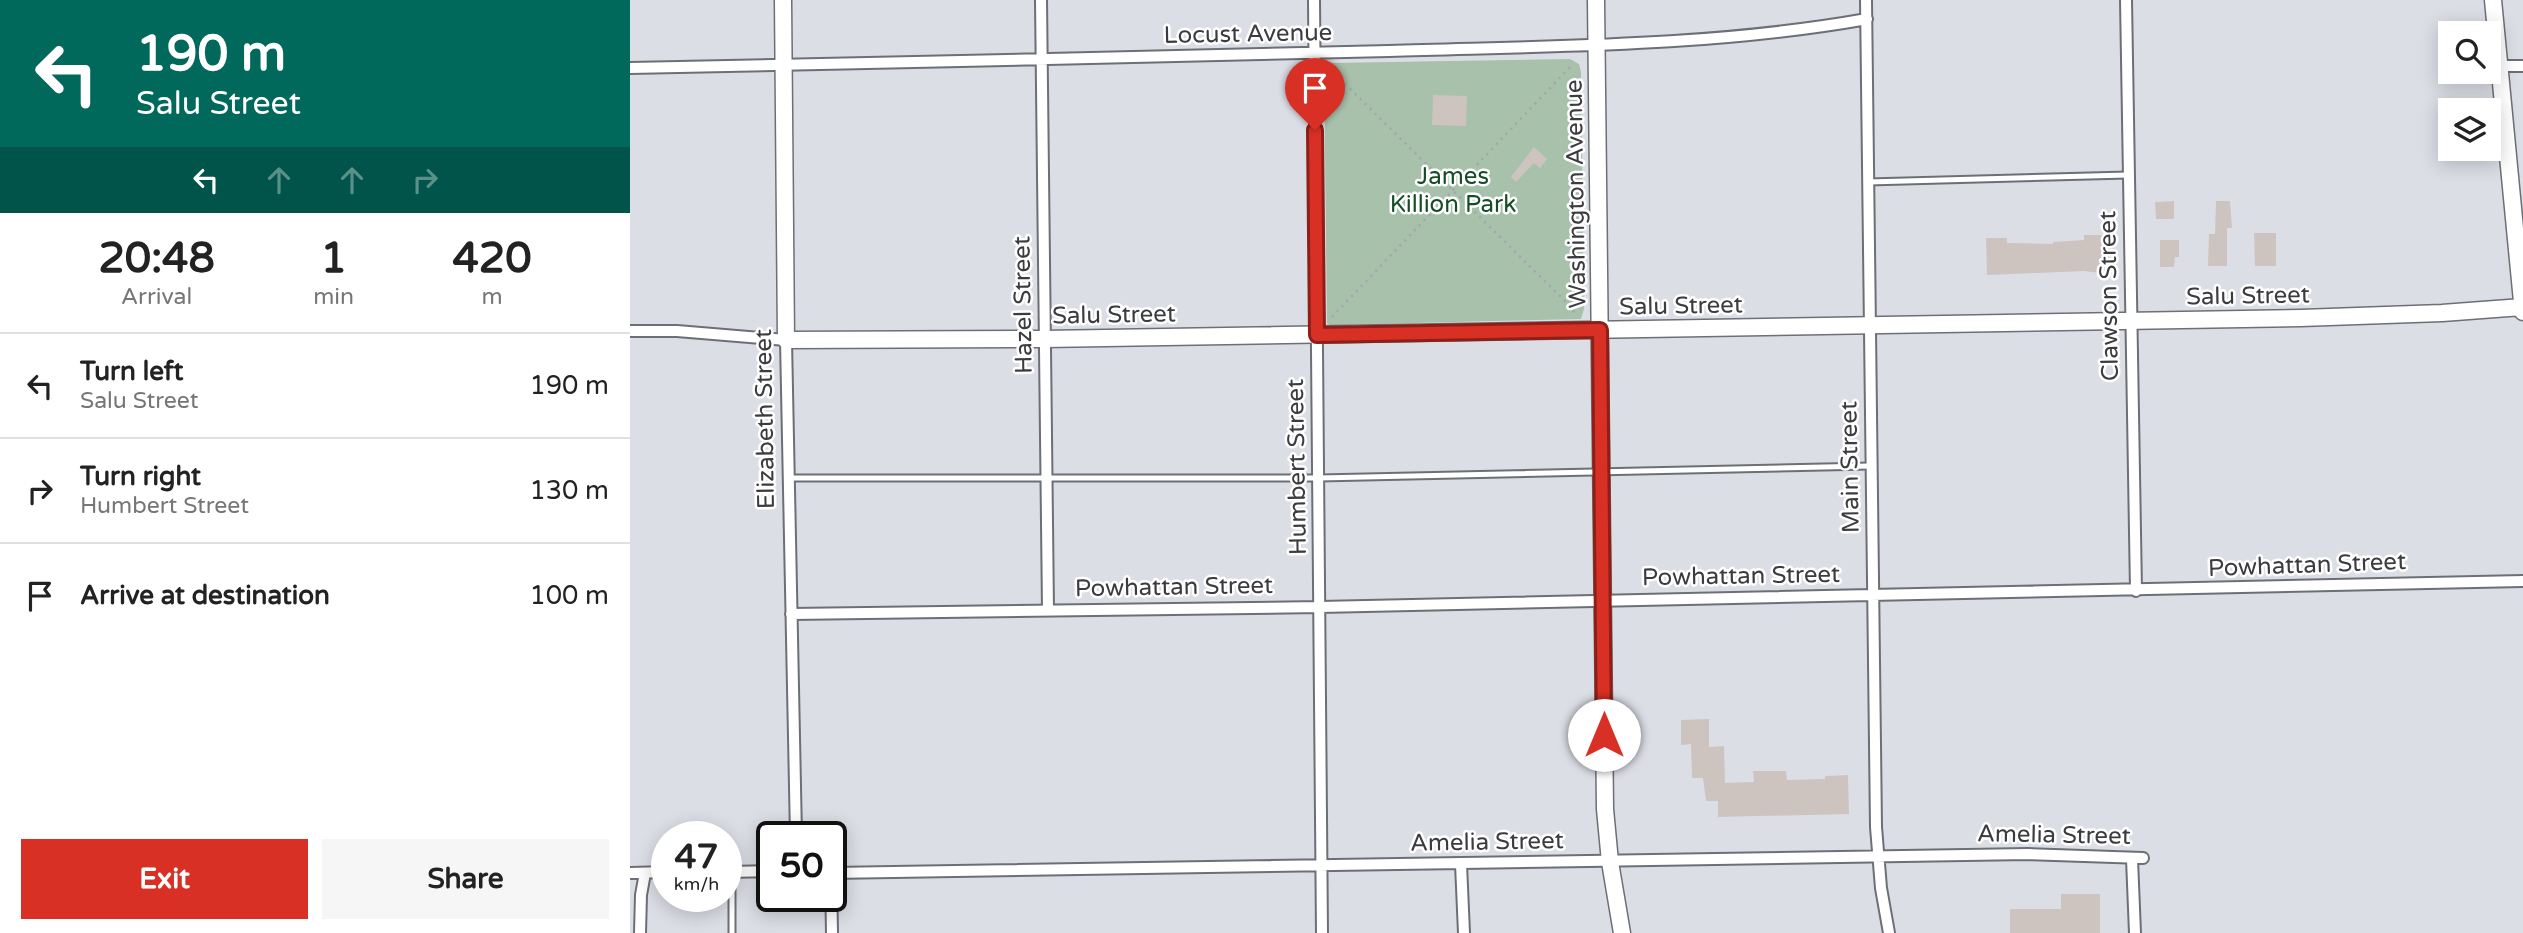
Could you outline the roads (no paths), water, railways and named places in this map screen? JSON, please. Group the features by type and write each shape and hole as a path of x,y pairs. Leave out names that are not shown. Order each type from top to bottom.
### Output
{"street":[{"name":"Elizabeth Street","path":"783,0 786,340 796,821"},
{"name":"Hazel Street","path":"1041,0 1048,610"},
{"name":"Humbert Street","path":"1314,0 1322,933"},
{"name":"Washington Avenue","path":"1596,0 1605,809 1610,862 1622,933"},
{"name":"Main Street","path":"1866,0 1878,855 1889,933"},
{"name":"Clawson Street","path":"2126,0 2136,590"},
{"path":"2493,0 2495,21"},
{"name":"Locust Avenue","path":"630,68 1042,60 1597,44 1816,28 1867,19"},
{"path":"2501,66 2523,66"},
{"path":"2501,75 2520,252 2523,309"},
{"name":"Salu Street","path":"630,331 677,331 786,340 1045,339 2429,314 2523,309"},
{"name":"Powhattan Street","path":"791,614 1320,607 2523,581"},
{"name":"Amelia Street","path":"847,873 1610,862 1878,855 2101,855 2138,859 2135,933"},
{"path":"1461,864 1464,933"},
{"path":"630,873 651,873"},
{"path":"640,933 641,895 645,873"},
{"path":"832,912 832,933"}],"lane":[{"path":"1868,181 2128,175"},
{"path":"789,478 1319,478 1871,466"},
{"path":"731,912 732,933"}],"park label":[{"name":"James Killion Park","path":"1453,190"}]}
